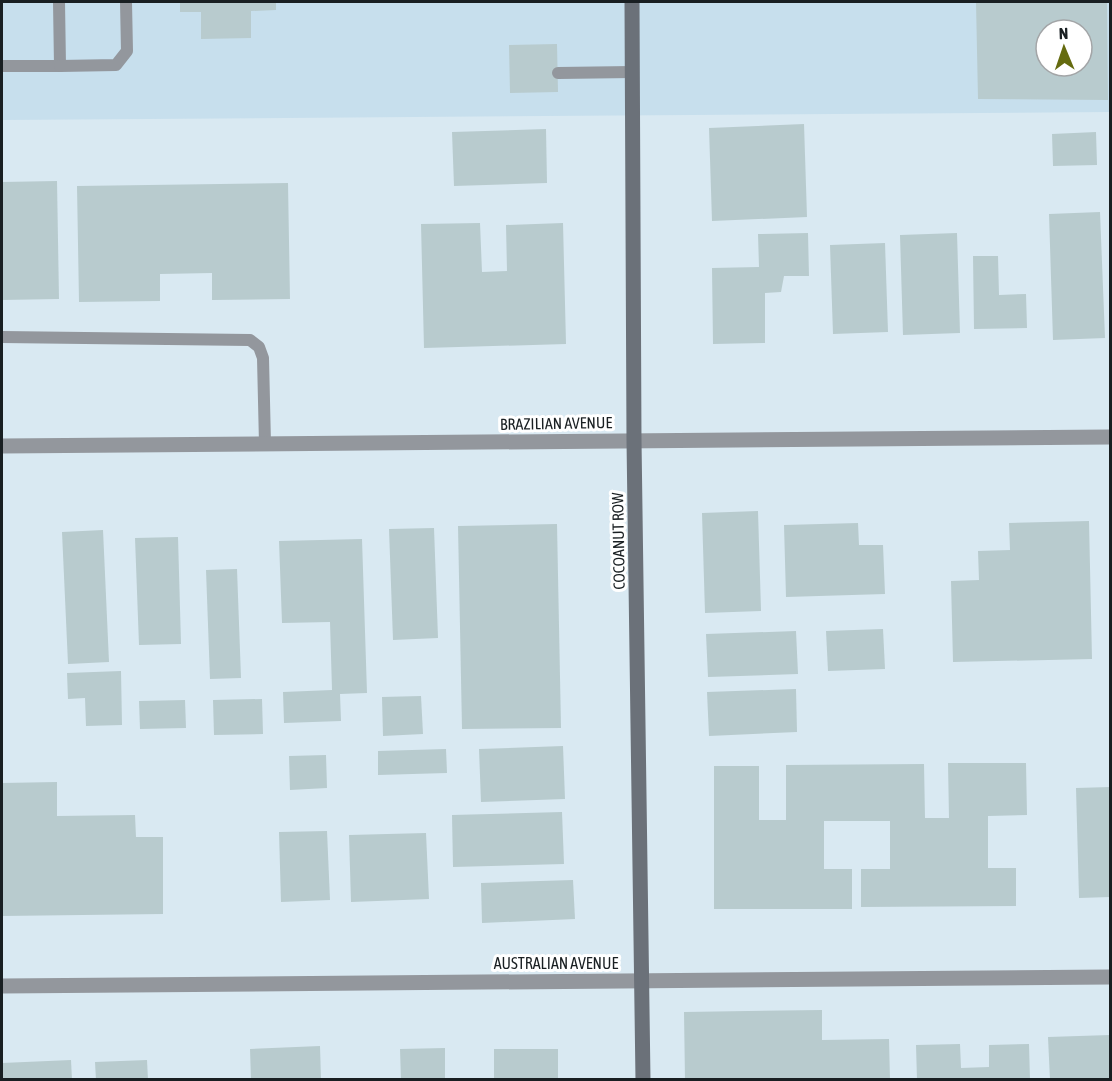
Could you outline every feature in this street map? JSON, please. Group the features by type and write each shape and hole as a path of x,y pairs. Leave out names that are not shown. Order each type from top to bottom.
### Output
{"street":[{"name":"COCOANUT ROW","path":"632,2 634,440 643,1080"},
{"name":"BRAZILIAN AVENUE","path":"2,446 1110,437"},
{"name":"AUSTRALIAN AVENUE","path":"2,986 1110,977"}],"lane":[{"path":"59,2 60,66"},
{"path":"2,66 116,65 127,51 126,2"},
{"path":"558,73 632,72"},
{"path":"2,337 250,340 259,347 263,358 265,444"}],"shaded area":[{"path":"2,2 1110,2 1110,112 2,120"}],"building":[{"path":"180,2 276,2 276,10 251,11 251,38 201,39 201,12 180,12"},
{"path":"976,2 1107,2 1108,100 978,99"},
{"path":"557,44 558,92 510,93 509,45"},
{"path":"804,124 807,217 712,221 709,128"},
{"path":"546,129 547,183 454,186 452,132"},
{"path":"1096,132 1097,165 1053,166 1052,134"},
{"path":"57,181 59,299 2,300 2,182"},
{"path":"288,183 290,299 212,300 212,273 160,274 160,301 79,302 77,186"},
{"path":"1100,212 1105,338 1053,340 1049,214"},
{"path":"480,223 482,272 507,271 506,225 563,223 566,344 424,348 421,224"},
{"path":"808,233 809,276 784,276 781,292 765,293 765,343 713,344 712,268 759,267 758,234"},
{"path":"957,233 960,333 903,335 900,235"},
{"path":"885,243 888,332 833,334 830,245"},
{"path":"973,256 998,256 999,295 1026,294 1027,328 974,329"},
{"path":"758,511 761,611 705,613 702,513"},
{"path":"1089,521 1092,659 953,662 951,581 979,580 978,551 1010,550 1009,523"},
{"path":"858,523 859,545 883,545 885,594 786,597 784,525"},
{"path":"557,524 561,728 462,729 458,526"},
{"path":"434,528 438,638 393,640 389,529"},
{"path":"103,530 109,662 68,664 62,532"},
{"path":"178,537 181,644 139,645 135,538"},
{"path":"362,539 367,693 340,694 341,721 284,723 283,692 332,690 330,622 282,623 279,541"},
{"path":"237,569 241,678 210,679 206,570"},
{"path":"883,629 885,669 828,671 826,631"},
{"path":"796,631 798,674 708,677 706,634"},
{"path":"121,671 122,725 86,726 85,698 68,699 67,673"},
{"path":"796,689 797,732 709,736 707,692"},
{"path":"421,696 423,734 383,736 382,697"},
{"path":"262,699 263,734 214,735 213,700"},
{"path":"185,700 186,728 140,729 139,701"},
{"path":"563,746 565,799 481,802 479,749"},
{"path":"446,749 447,773 378,775 378,751"},
{"path":"326,755 327,788 290,790 289,756"},
{"path":"948,763 1026,763 1027,815 988,816 988,868 1016,868 1016,906 861,907 861,869 890,869 890,821 824,821 824,869 852,869 852,909 714,909 714,766 759,766 759,820 786,820 786,765 924,764 925,818 949,818"},
{"path":"57,782 57,816 135,815 136,837 163,837 163,914 2,916 2,783"},
{"path":"1110,787 1110,897 1079,898 1076,788"},
{"path":"562,812 564,864 453,867 452,815"},
{"path":"327,831 330,900 281,902 279,832"},
{"path":"426,833 429,899 351,902 349,835"},
{"path":"573,880 575,919 482,923 481,883"},
{"path":"822,1010 822,1040 889,1039 890,1080 685,1080 684,1012"},
{"path":"1110,1035 1110,1080 1050,1080 1048,1037"},
{"path":"960,1044 961,1068 989,1067 989,1045 1029,1044 1030,1080 917,1080 916,1045"},
{"path":"320,1046 321,1080 251,1080 250,1049"},
{"path":"445,1048 445,1080 401,1080 400,1049"},
{"path":"494,1049 558,1049 558,1080 494,1080"},
{"path":"71,1060 72,1080 2,1080 2,1063"},
{"path":"147,1060 148,1080 96,1080 95,1062"}]}
